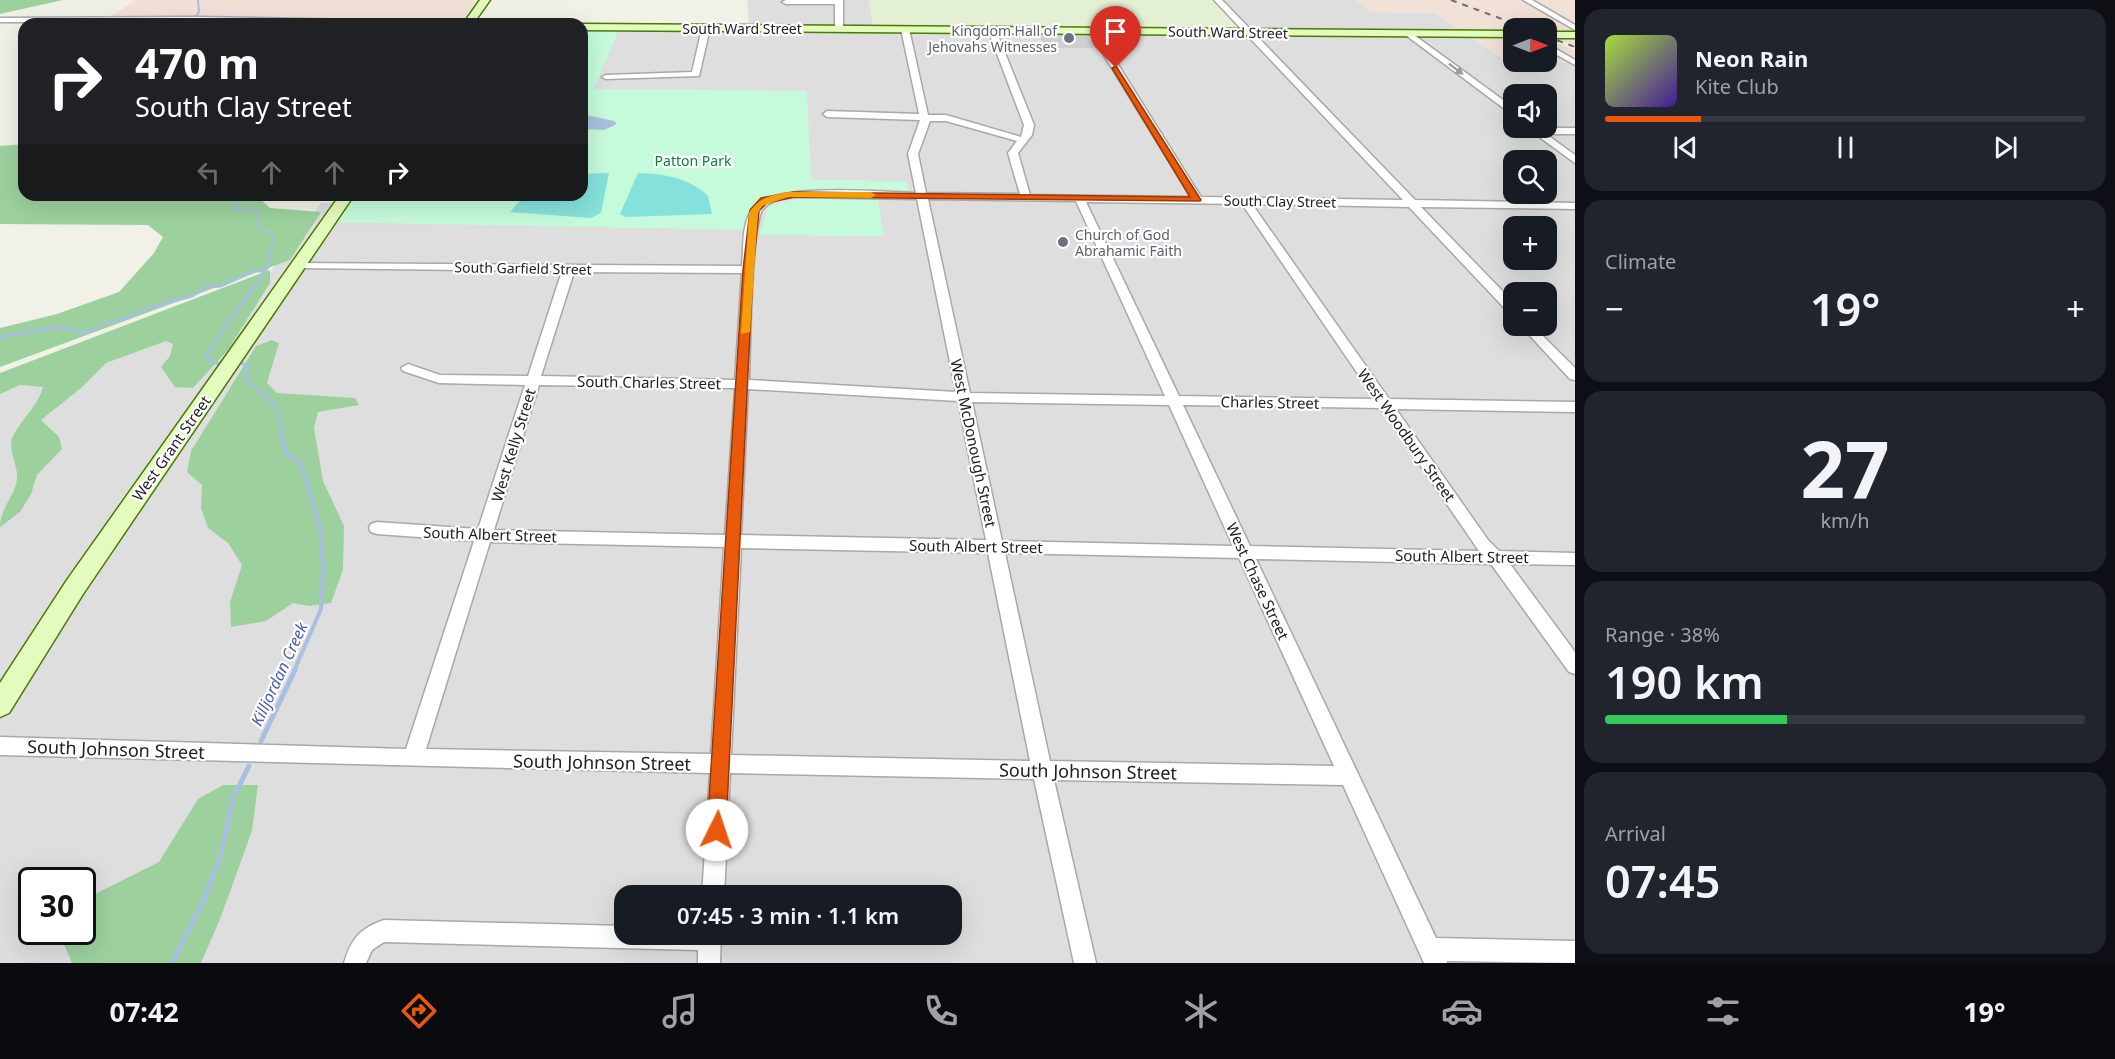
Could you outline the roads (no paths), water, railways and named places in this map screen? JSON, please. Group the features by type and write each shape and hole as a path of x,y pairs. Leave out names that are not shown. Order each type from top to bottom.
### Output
{"street":[{"path":"472,18 485,0"},
{"path":"1218,0 1503,299"},
{"path":"1527,0 1575,28"},
{"path":"786,2 839,1 839,29"},
{"path":"0,20 18,20"},
{"name":"South Ward Street","path":"588,27 1503,34"},
{"path":"606,77 696,74 706,28"},
{"name":"West McDonough Street","path":"905,29 924,117 924,124 913,154 1042,771 1085,963"},
{"path":"992,30 1029,125 1023,140 1013,153 1026,198"},
{"path":"1093,31 1197,200"},
{"path":"1410,34 1503,105"},
{"path":"1557,34 1575,35"},
{"path":"1557,52 1575,63"},
{"path":"827,114 924,117 966,122 1023,140"},
{"path":"1557,130 1575,131"},
{"path":"1547,138 1575,160"},
{"name":"South Clay Street","path":"748,270 753,213 758,205 778,196 1244,200 1575,206"},
{"name":"West Chase Street","path":"1080,199 1433,956"},
{"name":"West Woodbury Street","path":"1244,200 1482,544 1496,558 1575,666"},
{"name":"West Grant Street","path":"0,705 75,586 343,201"},
{"name":"South Garfield Street","path":"298,265 748,270"},
{"name":"West Kelly Street","path":"413,758 568,269"},
{"path":"714,885 748,270"},
{"path":"1537,336 1575,376"},
{"name":"South Charles Street","path":"408,368 439,379 742,384 964,397"},
{"name":"Charles Street","path":"964,397 1575,407"},
{"name":"South Albert Street","path":"377,528 485,536 1575,559"},
{"name":"South Johnson Street","path":"0,746 413,758 1348,776"},
{"path":"355,963 360,947 369,936 384,931 614,938"},
{"path":"709,963 710,945"},
{"path":"1433,956 1575,952"}],"waterway":[{"name":"Killjordan Creek","path":"194,18 199,12 198,0"},
{"name":"Killjordan Creek","path":"240,201 233,209 256,209 260,214 258,225 273,236 269,258"},
{"name":"Killjordan Creek","path":"221,364 211,362 206,354 268,267 270,257"},
{"path":"0,337 59,327 86,333 107,322 128,318 144,309 192,296 207,287 221,286 255,271 265,271"},
{"name":"Killjordan Creek","path":"240,362 248,367 245,371 248,382 270,400 277,411 282,441"},
{"name":"Killjordan Creek","path":"282,439 286,454 300,461 320,527 323,566 321,609 294,671"},
{"name":"Killjordan Creek","path":"261,741 295,670"},
{"name":"Killjordan Creek","path":"172,963 204,900 221,854 233,798 249,766"}],"railway":[{"path":"1451,0 1503,19"},
{"path":"1557,40 1575,47"}],"place":[{"name":"Kingdom Hall of Jehovahs Witnesses","path":"1069,38"},
{"name":"Church of God Abrahamic Faith","path":"1063,242"}],"park label":[{"name":"Patton Park","path":"693,160"}]}
